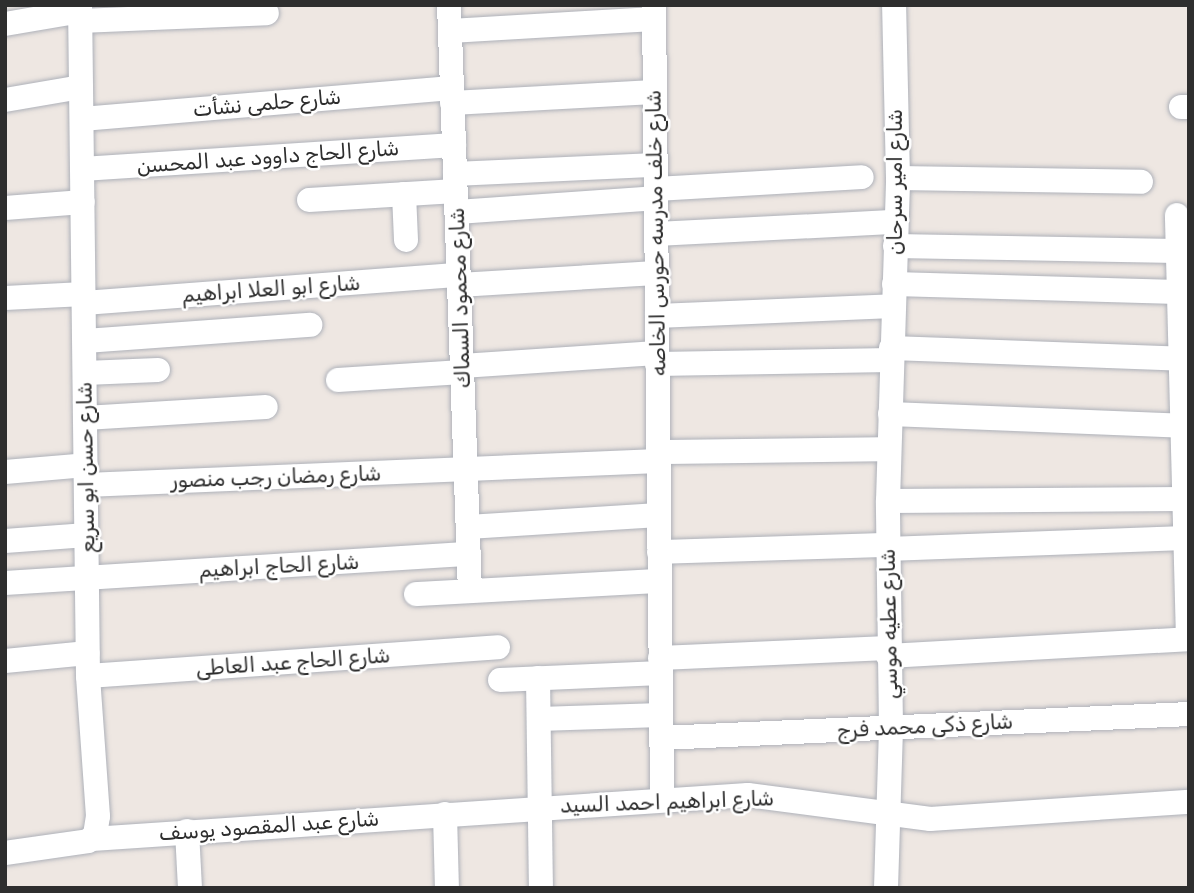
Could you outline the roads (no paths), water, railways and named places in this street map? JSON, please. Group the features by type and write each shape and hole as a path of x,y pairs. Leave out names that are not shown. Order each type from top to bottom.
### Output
{"street":[{"name":"شارع محمود السماك","path":"449,5 470,591"},
{"name":"شارع امير سرحان","path":"891,354 898,177 894,5"},
{"path":"5,24 80,12 267,13"},
{"name":"شارع حسن ابو سريع","path":"80,12 88,665 98,816 92,839"},
{"path":"450,31 654,12"},
{"name":"شارع خلف مدرسه حورس الخاصه","path":"654,12 662,799"},
{"path":"5,100 81,87"},
{"name":"شارع حلمى نشأت","path":"82,119 452,96 654,92"},
{"name":"شارع الحاج داوود عبد المحسن","path":"82,169 454,145"},
{"path":"309,200 862,177"},
{"path":"898,177 1140,182"},
{"path":"456,192 655,184"},
{"path":"404,194 405,240"},
{"path":"5,208 83,202"},
{"path":"499,680 660,665 1188,639 1184,499 1185,359 1178,292 1177,215"},
{"path":"656,234 896,234 1177,251"},
{"name":"شارع ابو العلا ابراهيم","path":"5,298 84,299 656,273"},
{"path":"657,316 893,295 1178,292"},
{"path":"85,341 310,325"},
{"path":"338,380 462,369 657,358 891,354 1185,359"},
{"name":"شارع عطيه موسي","path":"886,888 891,727 887,547 891,354"},
{"path":"85,373 158,370"},
{"path":"85,418 266,407"},
{"path":"890,414 1185,426"},
{"name":"شارع رمضان رجب منصور","path":"5,472 86,475 466,470 658,457 889,449"},
{"path":"888,501 1184,499"},
{"path":"468,527 659,515"},
{"path":"5,541 87,535"},
{"path":"659,552 1185,538"},
{"name":"شارع الحاج ابراهيم","path":"5,583 469,554"},
{"path":"416,594 659,582"},
{"name":"شارع الحاج عبد العاطى","path":"5,661 88,665 498,647"},
{"path":"538,678 541,888"},
{"name":"شارع ذكى محمد فرج","path":"538,719 661,726 891,727 1189,714"},
{"name":"شارع ابراهيم احمد السيد","path":"445,814 662,799 774,797 888,816 930,819 1189,802"},
{"path":"445,814 447,888"},
{"name":"شارع عبد المقصود يوسف","path":"92,839 445,814"},
{"path":"187,831 190,888"},
{"path":"5,853 92,839"}]}
